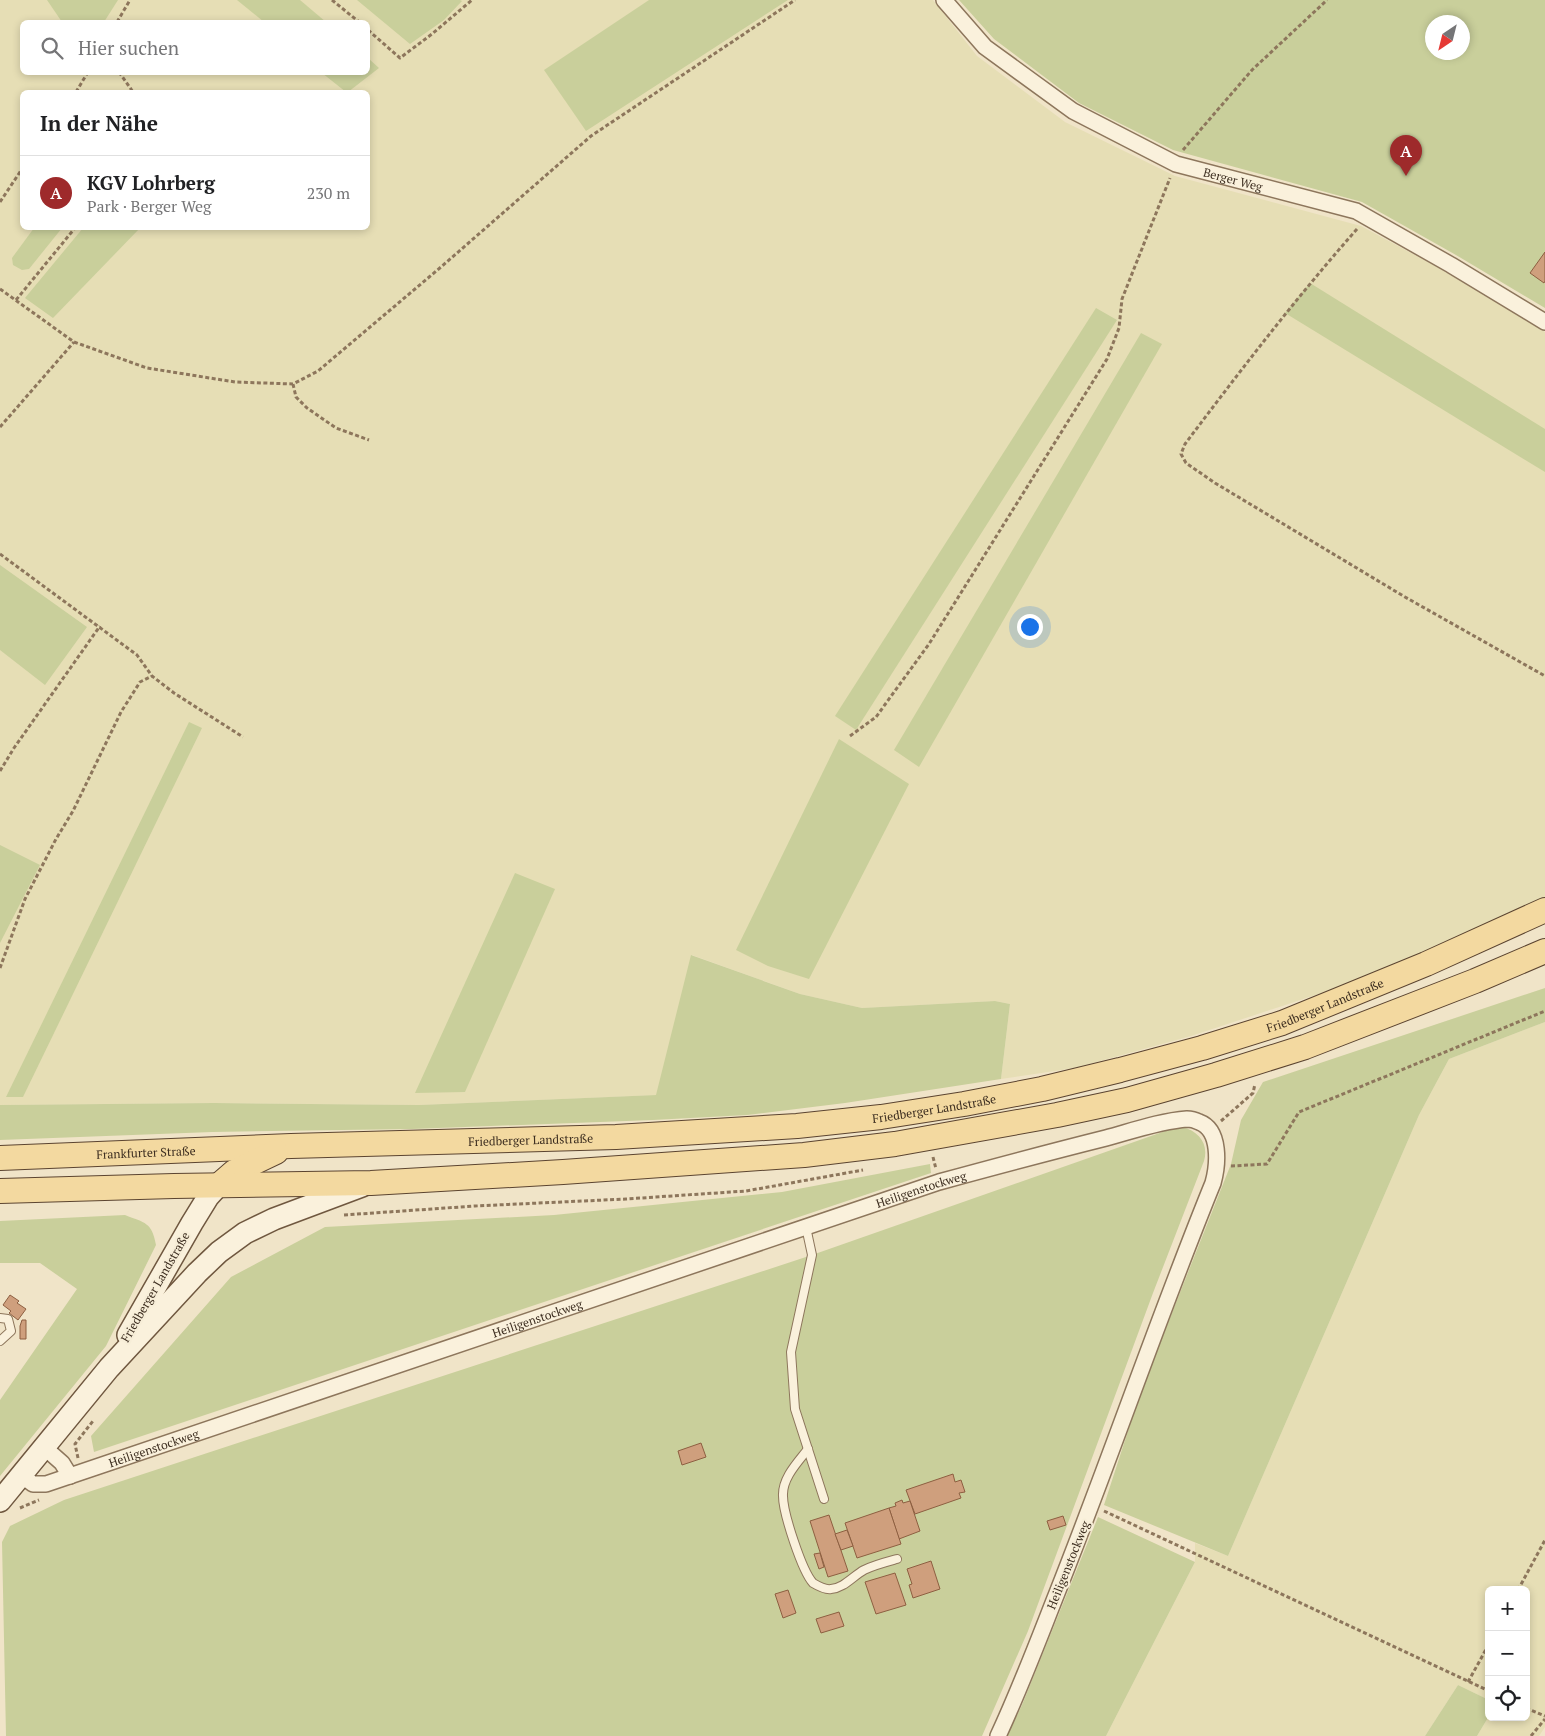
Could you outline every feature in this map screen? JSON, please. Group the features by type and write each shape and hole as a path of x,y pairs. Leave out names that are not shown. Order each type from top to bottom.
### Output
{"main road":[{"name":"Friedberger Landstraße","path":"292,1146 616,1137 796,1126 880,1117 1032,1091 1184,1053 1282,1022 1426,964 1545,910"},
{"name":"Friedberger Landstraße","path":"218,1185 371,1183 554,1173 804,1155 895,1144 1057,1115 1127,1100 1216,1075 1305,1047 1475,981 1545,951"},
{"name":"Frankfurter Straße","path":"0,1158 292,1146"},
{"path":"0,1191 218,1185 245,1166 292,1146"}],"street":[{"name":"Berger Weg","path":"944,0 985,47 1073,111 1178,164 1356,211 1451,265 1545,322"},
{"name":"Heiligenstockweg","path":"22,1476 33,1484 46,1484 939,1182 1162,1124 1189,1119 1201,1122 1210,1131 1217,1148 1218,1166 1213,1183 1092,1506 1014,1702 998,1736"},
{"name":"Friedberger Landstraße","path":"7,1507 22,1476 109,1368 197,1273 219,1252 238,1238 274,1219 371,1183"},
{"name":"Friedberger Landstraße","path":"109,1368 192,1223 218,1185"},
{"path":"45,1448 62,1463 70,1476"}],"lane":[{"path":"806,1227 812,1255 791,1352 795,1409 824,1500"},
{"path":"0,1318 8,1319 11,1331 0,1341"},
{"path":"808,1449 788,1474 783,1495 789,1526 805,1570 813,1582 820,1587 830,1590 842,1586 864,1570 897,1559"}],"path":[{"path":"117,20 130,0"},
{"path":"332,0 357,20"},
{"path":"370,32 400,58 472,0"},
{"path":"0,288 74,342 147,368 235,382 293,384 318,371 591,136 795,0"},
{"path":"850,736 876,717 929,644 1107,359 1120,328 1122,299 1184,147 1252,70 1327,0"},
{"path":"77,90 86,75"},
{"path":"121,75 132,90"},
{"path":"0,202 20,172"},
{"path":"1367,217 1285,313 1233,379 1185,444 1181,454 1186,463 1214,483 1387,586 1545,676"},
{"path":"16,300 73,230"},
{"path":"0,428 74,342"},
{"path":"293,384 296,397 307,408 336,428 369,440"},
{"path":"0,554 137,655 152,676 174,693 243,737"},
{"path":"0,772 14,748 100,626"},
{"path":"0,968 25,899 76,805 122,712 140,682 152,676"},
{"path":"1218,1166 1267,1164 1299,1112 1545,1011"},
{"path":"1210,1131 1253,1093 1255,1084"},
{"path":"926,1158 934,1157"},
{"path":"338,1216 377,1212 746,1191 863,1170"},
{"path":"70,1476 78,1458 75,1444 98,1413"},
{"path":"7,1507 46,1498"},
{"path":"1092,1506 1485,1690"},
{"path":"1520,1586 1545,1540"},
{"path":"1468,1682 1485,1651"},
{"path":"1530,1710 1545,1717 1531,1736"}],"shaded area":[{"path":"0,0 933,0 977,56 1065,122 1175,176 1361,226 1437,267 1545,332 1545,897 1489,925 1346,985 1191,1036 1075,1068 1001,1079 1010,1004 995,1001 862,1008 800,994 692,955 657,1095 419,1105 214,1103 0,1105"},
{"path":"1545,1022 1545,1727 1539,1736 1477,1736 1486,1721 1530,1721 1530,1586 1485,1586 1485,1698 1458,1685 1425,1736 1106,1736 1195,1562 1195,1543 1228,1556 1419,1115 1449,1059"}],"green space":[{"path":"47,0 118,0 105,20 61,20"},
{"path":"237,0 300,0 324,20 262,20"},
{"path":"357,0 462,1 444,20 410,44"},
{"path":"649,0 788,0 586,131 544,70"},
{"path":"959,0 1545,0 1545,308 1362,202 1173,150 1079,103 994,39"},
{"path":"370,60 379,68 370,75"},
{"path":"325,75 370,75 351,90 343,90"},
{"path":"33,230 60,230 29,269 22,270 13,265 12,258"},
{"path":"81,230 138,230 53,318 25,298"},
{"path":"1310,283 1545,429 1545,472 1285,313"},
{"path":"1096,308 1117,320 856,730 835,716"},
{"path":"1141,333 1162,344 919,767 894,750"},
{"path":"0,565 87,627 45,685 0,650"},
{"path":"189,722 202,728 23,1097 6,1097"},
{"path":"839,739 909,784 809,979 768,966 736,950"},
{"path":"0,845 40,865 0,943"},
{"path":"515,873 555,889 465,1092 415,1093"},
{"path":"691,955 800,994 862,1008 995,1001 1010,1004 1001,1079 845,1103 747,1115 412,1129 212,1132 0,1140 0,1105 214,1103 419,1105 656,1095"},
{"path":"1545,988 1545,1022 1449,1059 1419,1115 1228,1556 1104,1505 1141,1391 1231,1164 1241,1120 1263,1082"},
{"path":"1182,1127 1198,1135 1201,1139 1205,1149 1204,1161 1028,1631 982,1736 6,1736 2,1542 10,1526 64,1500 812,1255 1171,1129"},
{"path":"930,1164 931,1173 94,1452 91,1436 231,1277 325,1227 554,1215 782,1192"},
{"path":"125,1215 146,1224 152,1232 156,1245 106,1346 0,1476 0,1400 77,1289 40,1263 0,1263 0,1221"},
{"path":"1098,1517 1195,1562 1106,1736 1007,1736 1022,1705"},
{"path":"1458,1685 1485,1698 1486,1721 1477,1736 1425,1736"}],"building":[{"path":"1545,252 1545,281 1544,283 1530,273"},
{"path":"10,1295 26,1309 18,1320 3,1305"},
{"path":"22,1320 26,1320 26,1339 20,1339"},
{"path":"701,1443 706,1457 682,1465 678,1451"},
{"path":"953,1474 955,1482 961,1480 965,1492 959,1493 961,1498 915,1514 906,1490"},
{"path":"902,1500 903,1503 910,1501 920,1531 899,1539 889,1508 896,1506 895,1503"},
{"path":"889,1508 901,1544 857,1558 845,1523"},
{"path":"829,1515 848,1571 828,1577 810,1521"},
{"path":"1063,1516 1066,1525 1050,1530 1047,1521"},
{"path":"847,1530 853,1546 841,1550 835,1534"},
{"path":"820,1553 824,1567 819,1569 814,1554"},
{"path":"931,1561 940,1589 913,1598 909,1585 912,1584 907,1569"},
{"path":"895,1573 906,1605 876,1614 865,1582"},
{"path":"788,1590 796,1613 783,1618 775,1594"},
{"path":"839,1612 844,1626 821,1633 816,1619"}],"place":[{"name":"KGV Lohrberg","path":"1406,176"}]}
